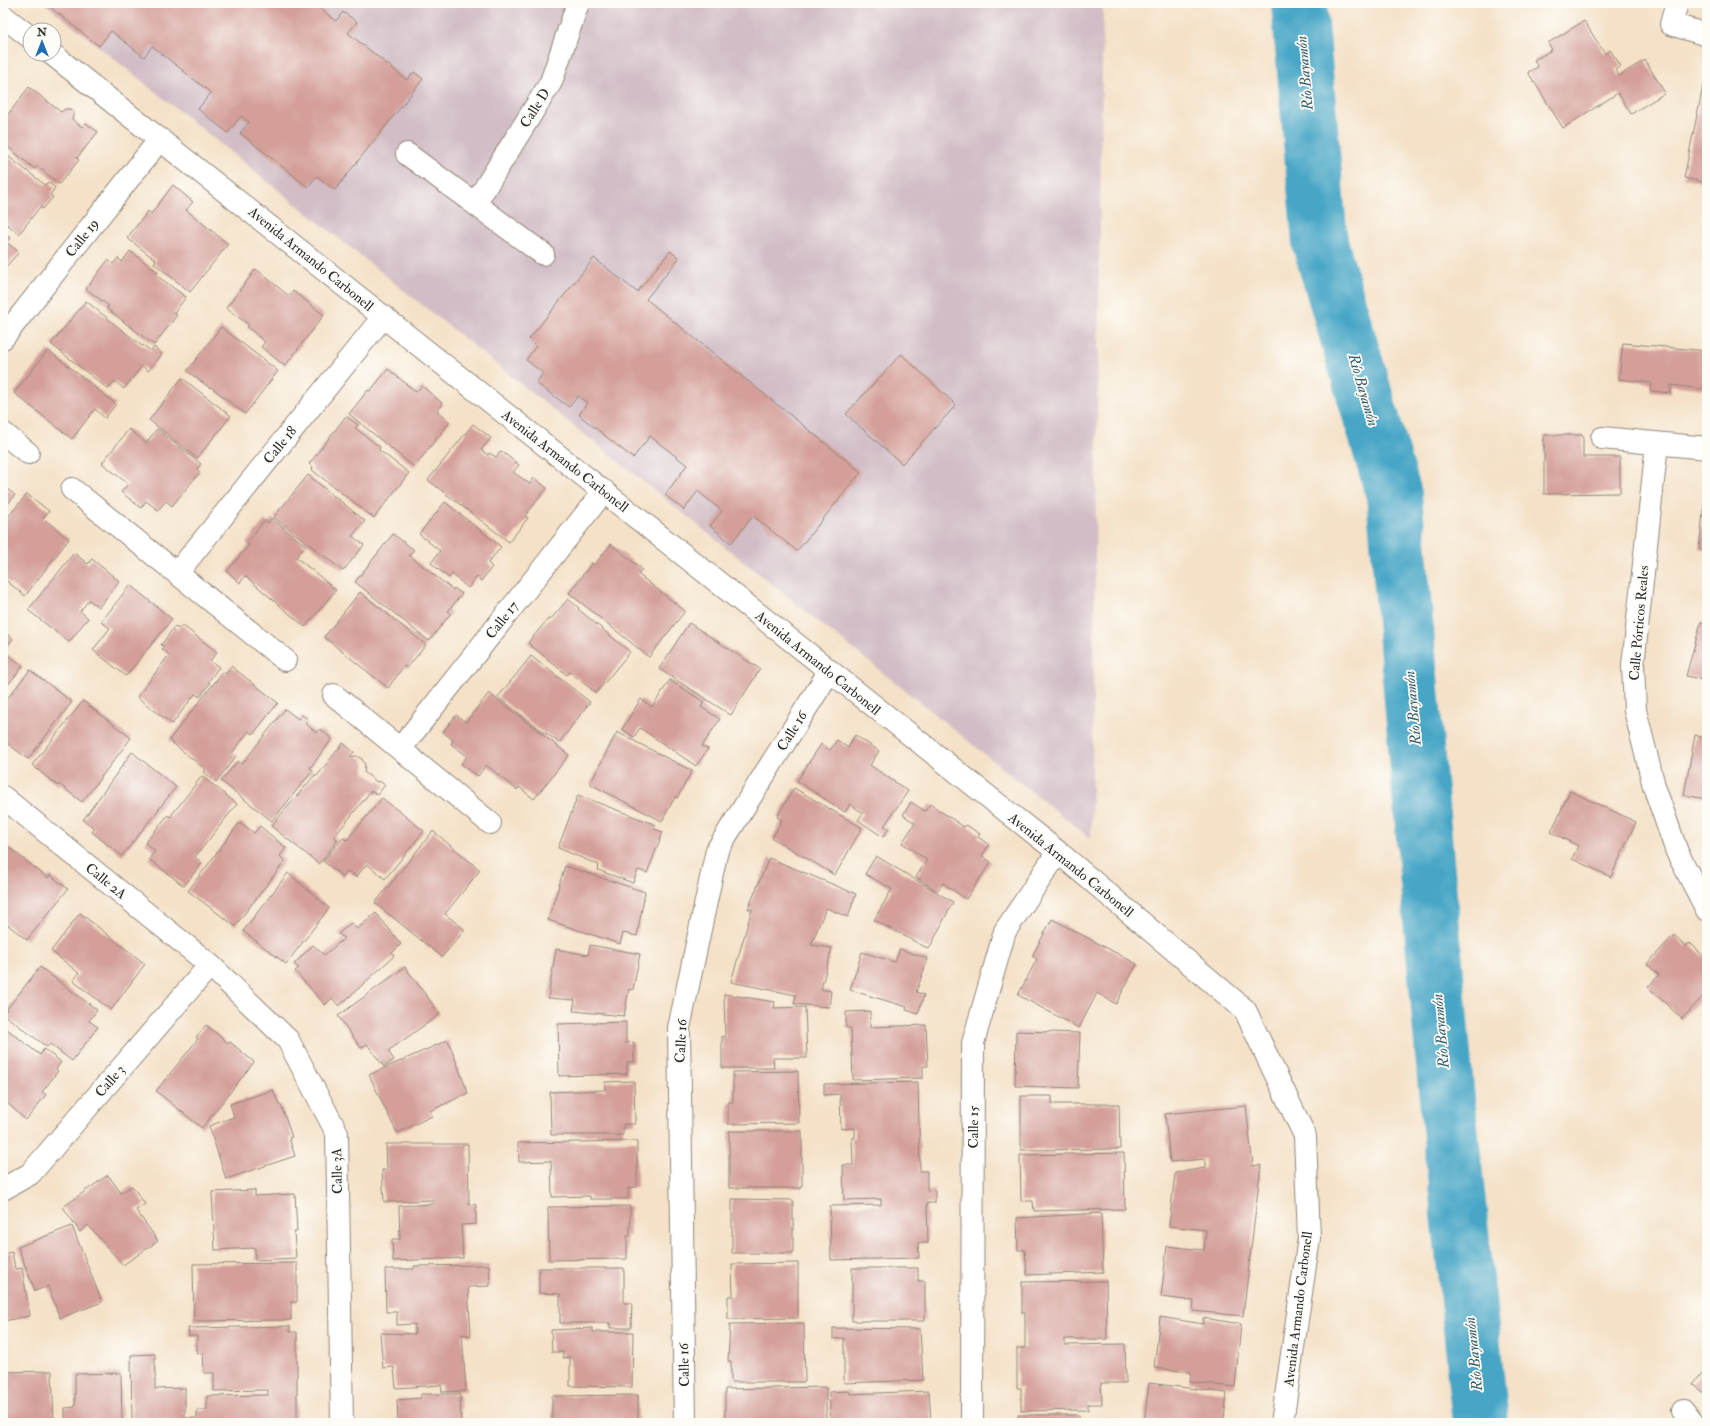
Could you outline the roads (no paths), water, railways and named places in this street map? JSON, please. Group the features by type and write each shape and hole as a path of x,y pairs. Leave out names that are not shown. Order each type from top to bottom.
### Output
{"street":[{"name":"Calle D","path":"475,204 551,82 578,3"},
{"path":"1677,3 1671,24 1707,35"},
{"path":"3,16 22,31"},
{"name":"Avenida Armando Carbonell","path":"62,62 604,491 829,672 1058,852 1245,1010 1305,1136 1309,1238 1282,1423"},
{"name":"Calle 19","path":"3,338 160,139"},
{"path":"407,154 543,254"},
{"name":"Calle 18","path":"177,573 383,317"},
{"path":"3,433 28,453"},
{"path":"1602,438 1707,448"},
{"name":"Calle Pórticos Reales","path":"1657,444 1633,665 1635,710 1654,786 1674,844 1707,910"},
{"path":"72,489 285,660"},
{"name":"Calle 17","path":"400,749 604,491"},
{"name":"Calle 16","path":"685,1423 679,1028 717,850 829,672"},
{"path":"334,695 490,823"},
{"name":"Calle 2A","path":"3,797 210,965"},
{"name":"Calle 15","path":"972,1423 973,1043 1005,931 1058,852"},
{"name":"Calle 3","path":"3,1189 30,1174 210,965"},
{"name":"Calle 3A","path":"210,965 288,1040 337,1133 342,1423"}],"waterway":[{"name":"Río Bayamón","path":"1299,3 1320,243 1394,495 1446,1089 1481,1423"}]}
